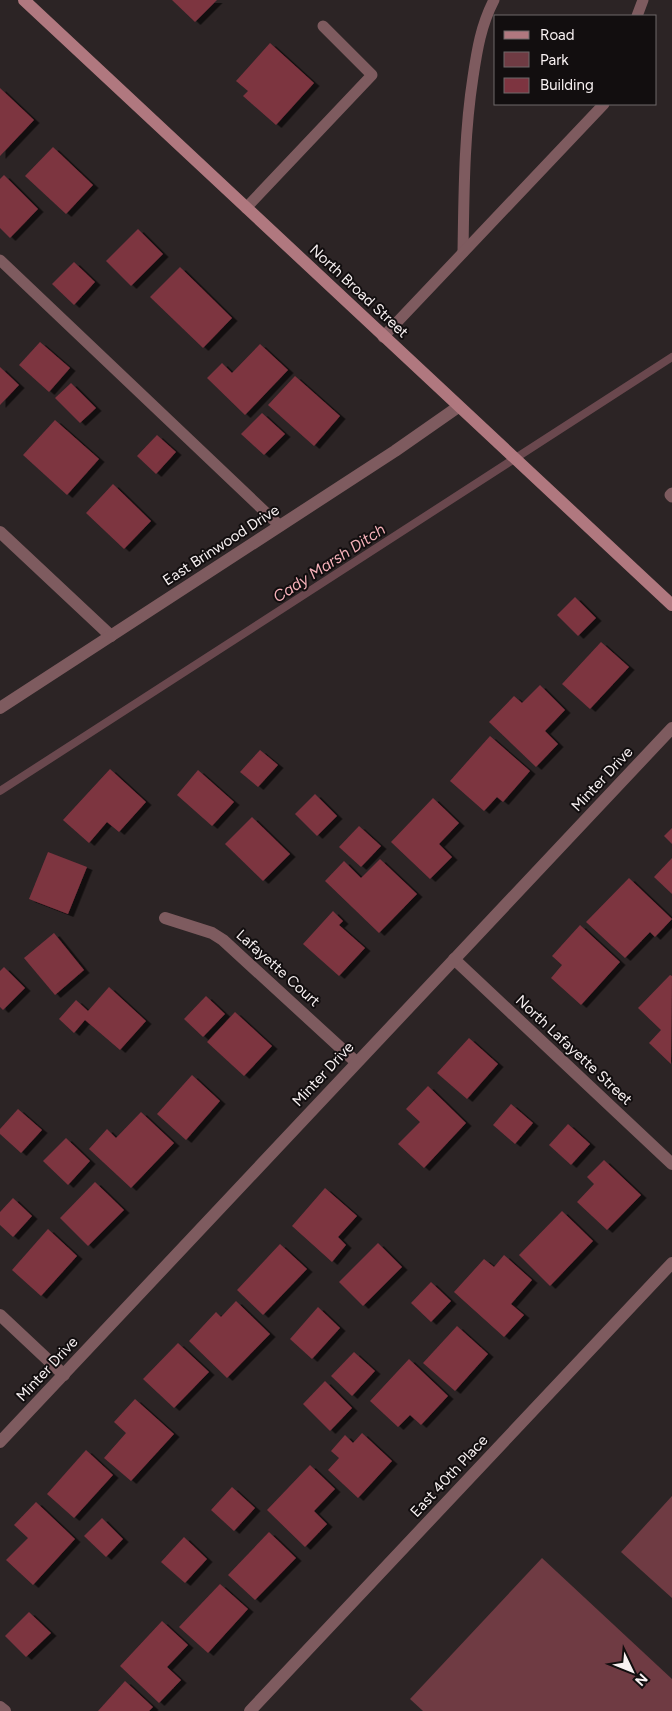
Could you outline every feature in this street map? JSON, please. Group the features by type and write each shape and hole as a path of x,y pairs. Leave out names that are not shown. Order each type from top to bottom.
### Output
{"street":[{"name":"North Broad Street","path":"24,0 672,605"},
{"name":"East Brinwood Drive","path":"0,708 395,451 458,407"},
{"path":"0,532 111,636"},
{"name":"Minter Drive","path":"0,1442 672,728"},
{"name":"Lafayette Court","path":"165,918 212,933 223,940 356,1062"},
{"name":"North Lafayette Street","path":"454,959 672,1164"},
{"name":"East 40th Place","path":"250,1711 672,1263"},
{"path":"0,1315 64,1375"},
{"path":"0,1707 5,1711"}],"lane":[{"path":"463,252 465,152 470,101 482,29 494,0"},
{"path":"637,15 643,0"},
{"path":"246,208 372,75 322,26"},
{"path":"383,336 603,105"},
{"path":"0,260 280,526"}],"green space":[{"path":"672,1496 672,1598 621,1552"},
{"path":"542,1558 672,1679 672,1711 423,1711 410,1699"}],"building":[{"path":"172,0 217,0 195,22"},
{"path":"270,43 314,83 276,125 243,96 248,91 236,81"},
{"path":"0,88 34,120 0,156"},
{"path":"53,147 93,185 66,214 25,176"},
{"path":"4,175 38,209 10,238 0,228 0,179"},
{"path":"138,229 163,254 131,286 106,261"},
{"path":"74,262 95,282 74,305 52,284"},
{"path":"180,267 232,318 203,348 150,297"},
{"path":"40,342 70,368 49,392 19,365"},
{"path":"260,344 288,370 245,415 207,378 222,363 232,373"},
{"path":"0,367 19,385 0,405"},
{"path":"295,376 340,416 314,446 268,405"},
{"path":"71,383 96,408 80,423 55,398"},
{"path":"262,413 285,434 264,455 241,434"},
{"path":"55,420 99,459 67,495 23,455"},
{"path":"157,435 176,452 156,474 137,456"},
{"path":"113,484 151,521 124,549 86,513"},
{"path":"575,597 596,618 578,636 557,615"},
{"path":"601,642 629,667 590,709 562,684"},
{"path":"540,685 565,710 545,731 558,744 536,767 489,722 514,696 522,703"},
{"path":"490,736 530,771 503,802 497,797 484,811 450,781"},
{"path":"260,750 278,765 258,787 240,772"},
{"path":"110,769 146,802 119,832 107,822 89,843 63,820"},
{"path":"198,770 234,802 212,826 177,795"},
{"path":"315,794 337,816 317,836 295,814"},
{"path":"433,798 459,823 439,844 452,857 430,879 391,842"},
{"path":"252,817 290,854 263,881 225,844"},
{"path":"359,826 381,846 361,867 339,847"},
{"path":"672,828 672,844 664,836"},
{"path":"48,852 87,867 68,914 29,899"},
{"path":"672,858 672,894 654,877"},
{"path":"380,859 417,894 379,933 325,881 344,861 361,878"},
{"path":"629,878 672,919 655,937 650,932 625,958 586,922"},
{"path":"333,911 343,921 339,925 365,948 339,976 303,944"},
{"path":"580,925 620,962 581,1005 551,978 562,965 552,956"},
{"path":"54,933 84,970 55,995 24,958"},
{"path":"4,967 25,988 3,1010 0,1007 0,971"},
{"path":"670,975 672,976 671,1064 649,1043 661,1030 638,1008"},
{"path":"109,987 146,1021 120,1050 85,1020 74,1033 59,1019 76,1000 88,1011"},
{"path":"206,996 225,1014 203,1037 184,1019"},
{"path":"235,1012 272,1046 244,1076 207,1042"},
{"path":"469,1038 498,1064 467,1099 437,1073"},
{"path":"192,1075 220,1101 186,1140 157,1114"},
{"path":"428,1086 466,1123 424,1168 398,1144 420,1122 406,1109"},
{"path":"511,1104 533,1123 515,1144 493,1125"},
{"path":"18,1109 42,1130 21,1153 0,1134 0,1129"},
{"path":"141,1112 174,1143 131,1188 89,1149 107,1129 116,1138"},
{"path":"568,1124 590,1144 571,1165 549,1145"},
{"path":"66,1138 90,1161 68,1185 43,1161"},
{"path":"604,1160 641,1195 607,1230 577,1202 594,1184 587,1177"},
{"path":"95,1182 124,1210 88,1246 60,1218"},
{"path":"325,1188 357,1216 338,1237 346,1245 332,1262 292,1226"},
{"path":"13,1198 32,1216 13,1237 0,1225 0,1212"},
{"path":"562,1211 593,1241 550,1286 519,1255"},
{"path":"48,1229 77,1256 41,1296 12,1270"},
{"path":"378,1243 402,1267 363,1306 339,1282"},
{"path":"280,1244 307,1269 263,1315 237,1290"},
{"path":"504,1255 532,1280 511,1304 524,1315 504,1337 454,1292 484,1259 494,1267"},
{"path":"431,1282 451,1301 431,1322 411,1303"},
{"path":"236,1301 270,1334 227,1378 189,1341 216,1312 221,1317"},
{"path":"318,1307 340,1328 312,1359 290,1339"},
{"path":"457,1326 488,1354 455,1391 423,1363"},
{"path":"178,1343 209,1372 174,1408 143,1379"},
{"path":"354,1352 375,1371 352,1396 331,1376"},
{"path":"409,1359 448,1396 421,1425 410,1415 398,1427 370,1401"},
{"path":"325,1381 352,1408 330,1431 303,1404"},
{"path":"135,1399 174,1434 131,1481 104,1458 126,1433 114,1422"},
{"path":"362,1433 392,1461 358,1498 328,1470 339,1458 331,1451 345,1435 353,1443"},
{"path":"86,1450 113,1475 74,1518 47,1494"},
{"path":"310,1465 335,1489 314,1511 327,1524 305,1547 267,1510"},
{"path":"232,1487 255,1508 234,1531 211,1510"},
{"path":"36,1502 75,1539 33,1585 6,1560 28,1538 14,1525"},
{"path":"102,1518 123,1539 106,1557 84,1536"},
{"path":"269,1532 296,1558 255,1600 228,1575"},
{"path":"184,1537 207,1559 185,1583 161,1562"},
{"path":"220,1584 248,1609 208,1653 179,1627"},
{"path":"29,1612 51,1633 26,1657 5,1636"},
{"path":"162,1621 188,1645 167,1667 181,1680 159,1703 120,1666"},
{"path":"125,1681 153,1707 149,1711 98,1711"}],"waterway":[{"name":"Cady Marsh Ditch","path":"0,791 672,357"}]}
